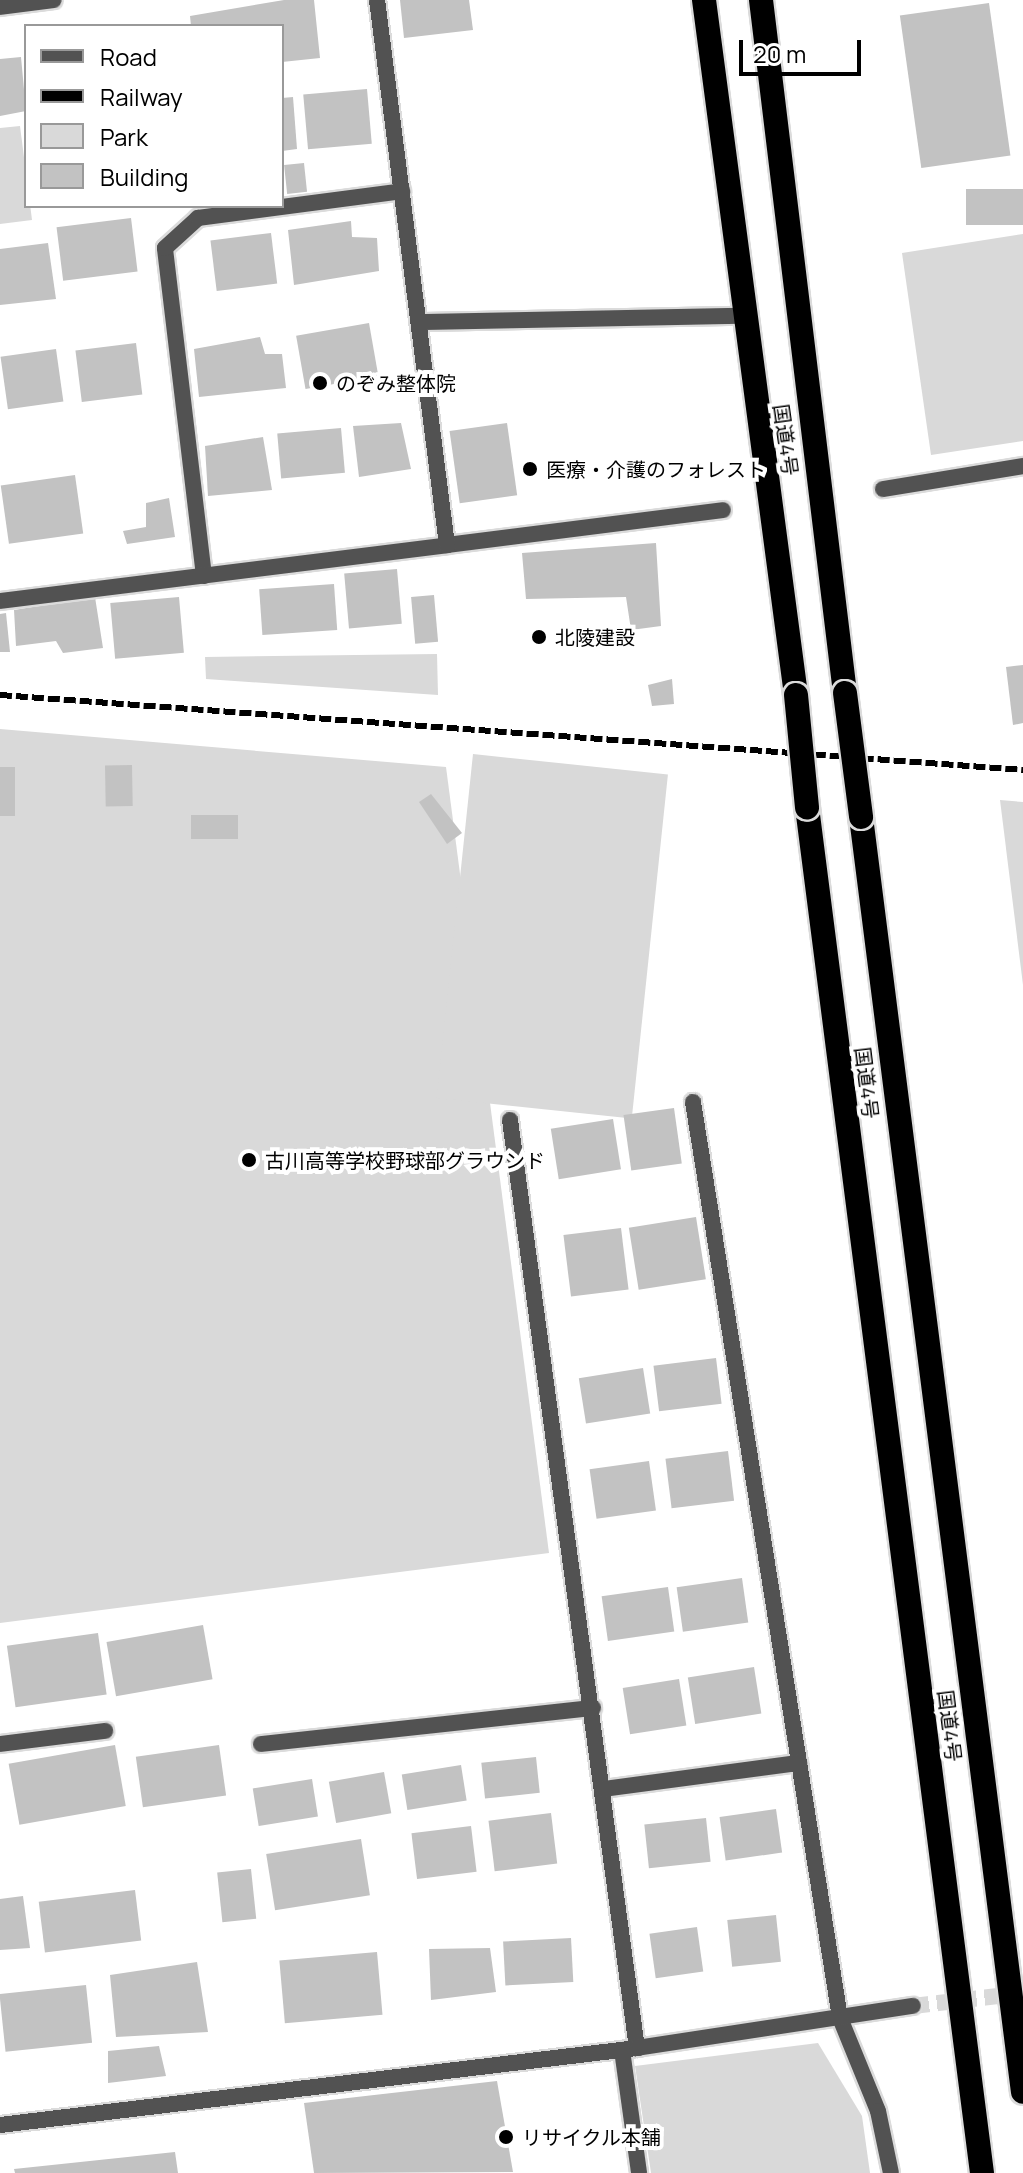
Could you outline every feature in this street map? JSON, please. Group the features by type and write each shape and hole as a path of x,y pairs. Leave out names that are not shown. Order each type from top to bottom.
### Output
{"highway":[{"name":"国道4号","path":"704,0 796,695 807,807 982,2173"},
{"name":"国道4号","path":"761,0 845,693 1023,2092"}],"street":[{"path":"0,7 54,0"},
{"path":"377,0 447,545"},
{"path":"284,207 402,191"},
{"path":"204,576 165,248 198,218 274,208"},
{"path":"420,322 745,316"},
{"path":"883,489 1023,466"},
{"path":"0,601 723,510"},
{"path":"693,1102 840,2018 878,2111 891,2173"},
{"path":"510,1120 603,1789 639,2173"},
{"path":"261,1744 593,1708"},
{"path":"0,1744 105,1731"},
{"path":"603,1789 799,1763"},
{"path":"0,2125 629,2049 913,2006"}],"green space":[{"path":"20,126 24,157 24,208 30,208 32,220 0,224 0,128"},
{"path":"1023,234 1023,441 931,455 902,253"},
{"path":"437,654 438,695 206,679 205,657"},
{"name":"古川高等学校野球部グラウンド","path":"0,729 446,767 549,1553 0,1623"},
{"path":"473,754 668,774 632,1119 437,1098"},
{"path":"1000,800 1023,802 1023,985"},
{"path":"818,2043 862,2116 870,2173 651,2173 635,2066"}],"building":[{"path":"284,0 314,0 320,58 284,62 284,24 191,24 190,16"},
{"path":"400,0 469,0 473,30 404,38"},
{"path":"989,3 1010,156 921,168 900,16"},
{"path":"21,57 24,111 0,116 0,59"},
{"path":"367,89 372,144 308,149 303,95"},
{"path":"293,97 297,149 284,151 284,98"},
{"path":"304,163 307,192 287,194 284,165"},
{"path":"966,189 1023,189 1023,225 966,225"},
{"path":"131,218 138,272 63,281 57,227"},
{"path":"351,221 352,237 377,238 379,271 294,285 288,230"},
{"path":"271,233 277,284 217,291 210,240"},
{"path":"48,243 56,299 0,305 0,249"},
{"path":"369,323 378,376 306,389 296,336"},
{"path":"260,337 265,354 282,354 286,388 199,397 194,349"},
{"path":"136,343 142,395 82,402 75,350"},
{"path":"56,349 63,401 8,409 1,357"},
{"path":"401,423 411,469 359,477 353,426"},
{"path":"507,423 517,495 460,503 450,431"},
{"path":"341,428 345,473 281,478 277,434"},
{"path":"263,437 272,490 208,496 205,446"},
{"path":"75,475 83,533 9,544 1,485"},
{"path":"169,498 175,537 127,544 123,531 146,527 146,503"},
{"path":"656,543 661,626 631,630 626,597 526,599 522,553"},
{"path":"397,569 402,624 349,628 344,574"},
{"path":"334,584 337,630 262,635 259,589"},
{"path":"434,595 438,642 415,644 411,597"},
{"path":"95,597 103,648 63,653 56,641 16,646 14,610"},
{"path":"179,597 184,653 115,659 110,603"},
{"path":"6,613 10,652 0,652 0,614"},
{"path":"1023,665 1023,723 1013,725 1006,667"},
{"path":"672,679 674,704 652,706 648,685"},
{"path":"105,765 132,765 133,806 106,806"},
{"path":"0,767 15,767 15,816 0,816"},
{"path":"431,794 462,833 447,844 419,802"},
{"path":"191,815 238,815 238,839 191,839"},
{"path":"674,1108 682,1163 631,1171 623,1115"},
{"path":"613,1119 621,1169 559,1179 551,1129"},
{"path":"696,1217 706,1279 639,1290 629,1228"},
{"path":"621,1228 629,1290 571,1297 563,1235"},
{"path":"716,1358 722,1404 659,1411 653,1366"},
{"path":"643,1368 650,1413 586,1424 579,1378"},
{"path":"728,1451 734,1501 672,1508 665,1459"},
{"path":"649,1461 656,1511 597,1519 590,1469"},
{"path":"742,1578 748,1623 683,1632 677,1587"},
{"path":"668,1587 674,1632 608,1641 602,1596"},
{"path":"203,1625 213,1679 116,1696 106,1642"},
{"path":"98,1633 107,1694 16,1707 7,1646"},
{"path":"754,1667 761,1713 695,1724 688,1677"},
{"path":"679,1679 686,1725 630,1734 623,1688"},
{"path":"115,1745 126,1806 19,1825 9,1764"},
{"path":"219,1745 226,1796 143,1807 136,1757"},
{"path":"536,1757 540,1793 485,1799 481,1763"},
{"path":"461,1765 467,1801 407,1810 402,1774"},
{"path":"384,1772 391,1813 336,1823 329,1782"},
{"path":"312,1779 318,1817 259,1826 253,1788"},
{"path":"776,1809 782,1853 726,1861 720,1817"},
{"path":"551,1813 557,1864 495,1871 488,1821"},
{"path":"706,1818 711,1862 649,1868 644,1824"},
{"path":"471,1826 477,1872 417,1879 411,1833"},
{"path":"361,1839 370,1895 275,1910 266,1854"},
{"path":"251,1869 256,1919 222,1922 217,1873"},
{"path":"135,1890 141,1941 45,1952 39,1902"},
{"path":"23,1896 30,1948 0,1950 0,1899"},
{"path":"776,1915 781,1962 732,1967 727,1920"},
{"path":"697,1927 703,1972 656,1978 649,1934"},
{"path":"571,1938 573,1982 505,1985 503,1942"},
{"path":"490,1948 496,1992 431,2000 429,1949"},
{"path":"377,1952 382,2015 285,2023 279,1961"},
{"path":"197,1962 208,2032 116,2037 110,1975"},
{"path":"86,1985 92,2043 6,2052 0,1994"},
{"path":"159,2046 166,2076 108,2083 108,2051"},
{"path":"497,2081 513,2172 314,2173 304,2103"},
{"path":"175,2152 178,2173 15,2173 14,2169"}],"tunnel":[{"path":"913,2006 1023,1993"}],"railway":[{"path":"0,695 1023,770"}],"place":[{"name":"のぞみ整体院","path":"320,383"},
{"name":"医療・介護のフォレスト","path":"530,469"},
{"name":"北陵建設","path":"539,637"},
{"name":"古川高等学校野球部グラウンド","path":"249,1160"},
{"name":"リサイクル本舗","path":"506,2137"}]}
